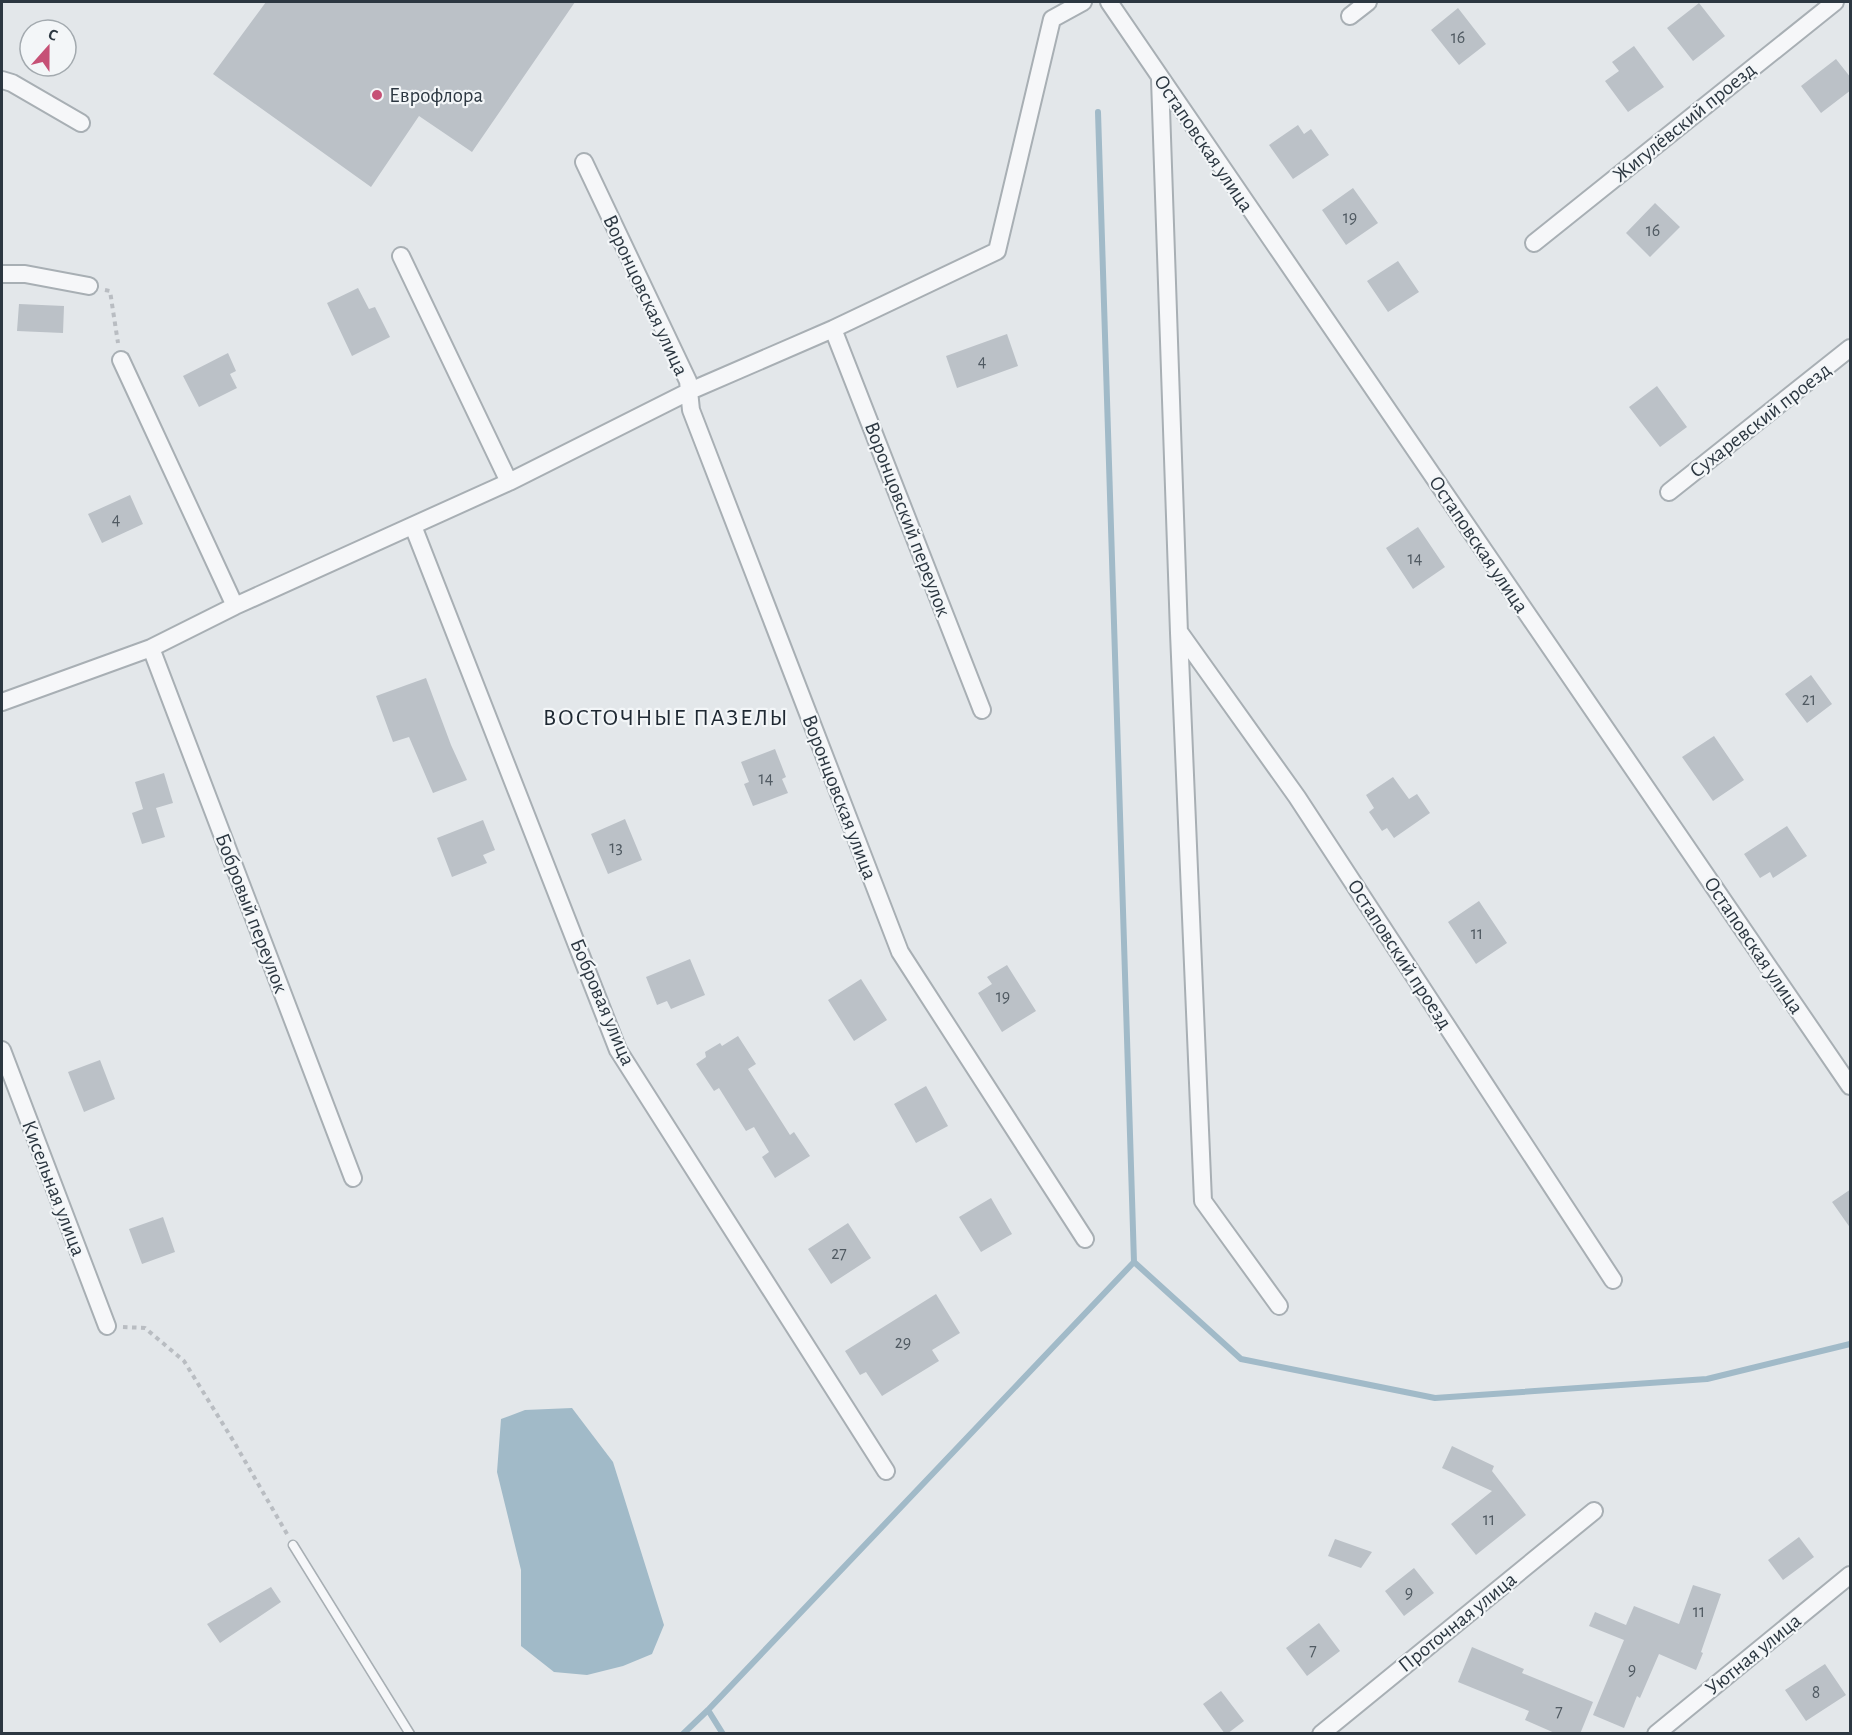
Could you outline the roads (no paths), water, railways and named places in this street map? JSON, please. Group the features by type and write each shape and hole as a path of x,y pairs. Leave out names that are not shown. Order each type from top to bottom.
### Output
{"street":[{"path":"2,702 151,648 235,606 509,482 690,391 833,329 997,251 1052,19 1083,2"},
{"name":"Остаповская улица","path":"1108,2 1851,1086"},
{"path":"1350,16 1368,2"},
{"name":"Жигулёвский проезд","path":"1534,243 1835,2"},
{"path":"1160,78 1179,633 1203,1201 1279,1306"},
{"path":"2,80 12,83 81,123"},
{"name":"Воронцовская улица","path":"584,162 688,381 691,410 900,952 1084,1239"},
{"path":"400,256 509,482"},
{"path":"2,274 25,274 89,286"},
{"name":"Воронцовский переулок","path":"833,329 982,710"},
{"name":"Сухаревский проезд","path":"1669,492 1851,348"},
{"path":"121,360 235,606"},
{"name":"Бобровая улица","path":"413,526 618,1050 886,1471"},
{"name":"Остаповский проезд","path":"1179,633 1297,797 1613,1280"},
{"name":"Бобровый переулок","path":"151,648 353,1178"},
{"name":"Кисельная улица","path":"2,1050 107,1326"},
{"name":"Проточная улица","path":"1321,1734 1594,1511"},
{"name":"Уютная улица","path":"1656,1734 1851,1575"}],"lane":[{"path":"293,1545 410,1734"}],"water":[{"path":"572,1408 613,1462 664,1625 652,1654 623,1666 587,1675 554,1672 521,1646 521,1570 497,1472 501,1419 525,1410"}],"waterway":[{"path":"683,1734 1134,1262 1098,112"},
{"path":"1134,1262 1241,1359 1435,1398 1707,1379 1850,1344"},
{"path":"708,1710 723,1734"}],"place":[{"name":"Еврофлора","path":"377,95"}],"district":[{"name":"ВОСТОЧНЫЕ ПАЗЕЛЫ","path":"666,717"}]}
